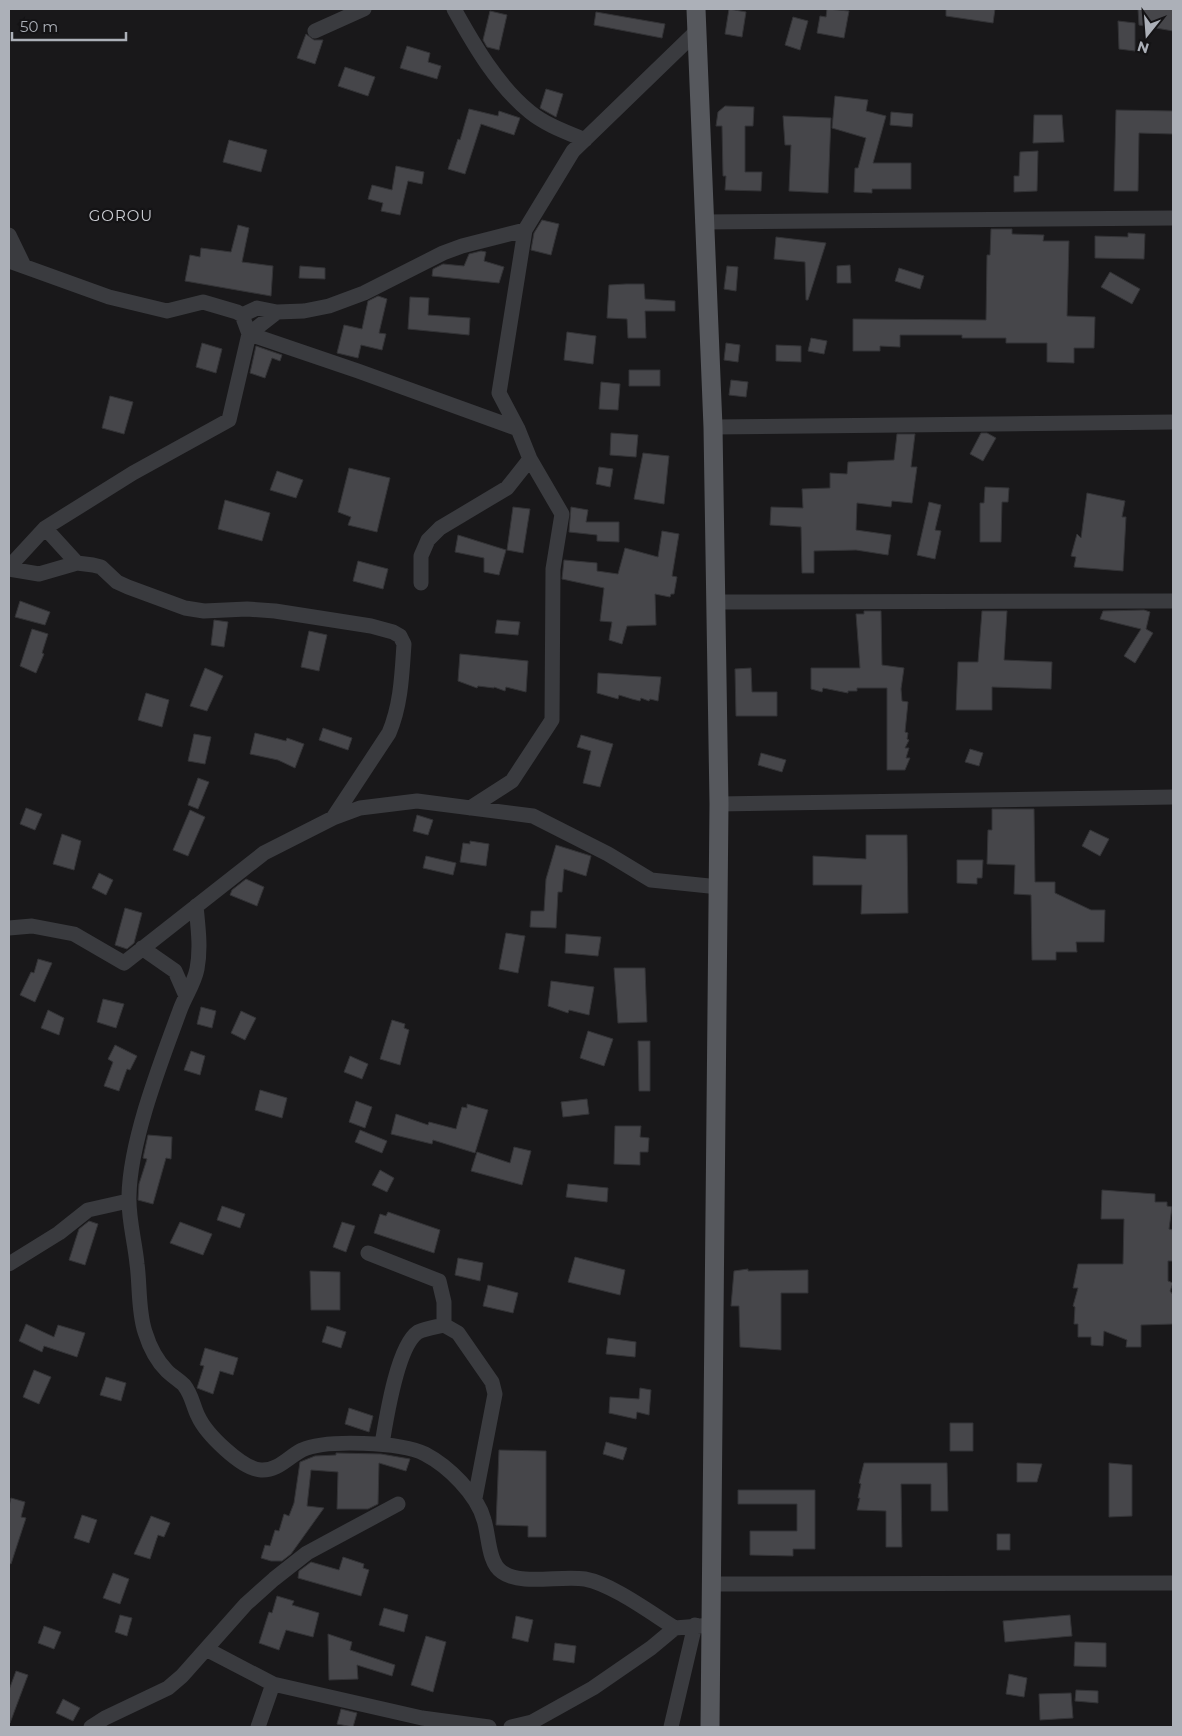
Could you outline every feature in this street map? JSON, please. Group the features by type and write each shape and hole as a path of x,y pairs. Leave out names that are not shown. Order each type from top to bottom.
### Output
{"main road":[{"path":"696,9 703,222 713,427 719,804 712,1584 704,1625 710,1727"}],"street":[{"path":"315,31 364,9"},
{"path":"454,9 469,36 504,87 530,112 554,127 585,140"},
{"path":"470,808 512,781 552,720 553,569 562,514 530,459 518,429 499,393 525,230 573,151 697,31"},
{"path":"703,222 1173,218"},
{"path":"242,315 257,308 277,312 304,311 329,306 364,292 443,253 525,230"},
{"path":"9,235 24,266"},
{"path":"9,261 109,297 167,311 203,302 237,312 242,315 249,334 229,420 133,473 45,528 9,568"},
{"path":"249,334 277,312"},
{"path":"249,334 518,429"},
{"path":"713,427 1173,422"},
{"path":"421,583 421,556 428,540 440,528 507,488 530,459"},
{"path":"45,528 77,563"},
{"path":"9,568 39,574 77,563 101,567 118,582 128,587 185,608 204,611 247,609 275,611 371,626 394,632 400,636 404,644 400,698 395,721 390,733 333,818"},
{"path":"715,602 1173,601"},
{"path":"719,804 1173,797"},
{"path":"9,928 32,926 74,934 124,963 264,853 333,818 360,808 417,801 532,816 608,854 651,880 719,887"},
{"path":"196,906 199,954 195,977 186,996 146,1112 130,1171 128,1200 144,1328 151,1349 165,1369 184,1384 190,1394 198,1418 212,1436 239,1460 258,1470 271,1469 301,1451 316,1446 345,1443 382,1444 424,1453 456,1478 475,1498 484,1518 495,1567 505,1575 518,1579 564,1577 600,1584 675,1628"},
{"path":"142,948 176,971 186,996"},
{"path":"9,1264 59,1233 88,1210 128,1200"},
{"path":"368,1253 439,1281 444,1302 444,1325"},
{"path":"382,1444 389,1401 410,1341 418,1332 444,1325 458,1333 492,1382 495,1394 475,1498"},
{"path":"91,1727 105,1718 168,1688 246,1604 307,1553 398,1504"},
{"path":"712,1584 1173,1583"},
{"path":"511,1727 532,1722 593,1688 651,1648 675,1628 704,1625 671,1727"},
{"path":"206,1649 273,1684 422,1718 490,1727"},
{"path":"258,1727 273,1684"}],"building":[{"path":"729,9 746,12 742,37 725,34"},
{"path":"827,9 849,11 844,38 817,33 820,16 826,17"},
{"path":"946,9 995,9 993,23 946,16"},
{"path":"1138,9 1173,9 1173,31 1139,25"},
{"path":"490,11 507,15 499,50 487,47 483,40"},
{"path":"596,12 665,24 662,38 594,25"},
{"path":"793,17 808,21 800,50 785,45"},
{"path":"1118,21 1135,23 1135,51 1119,49"},
{"path":"306,34 314,40 323,40 315,64 297,58"},
{"path":"407,46 430,53 428,62 441,66 437,79 400,68"},
{"path":"345,67 375,77 368,96 338,86"},
{"path":"546,89 563,94 556,117 540,108"},
{"path":"835,96 868,100 866,111 886,116 873,163 911,163 911,189 872,189 872,193 854,192 855,168 858,168 866,138 832,128"},
{"path":"725,106 754,107 753,126 745,126 745,172 762,172 761,191 725,190 726,176 723,176 722,126 716,126 718,112"},
{"path":"469,109 498,116 499,111 520,118 514,135 481,124 465,174 448,169 458,139 460,140"},
{"path":"1116,110 1173,111 1173,134 1139,133 1138,191 1114,191"},
{"path":"891,112 913,114 912,127 890,125"},
{"path":"1034,115 1062,115 1064,142 1033,143"},
{"path":"783,116 831,118 828,193 789,191 791,145 785,145"},
{"path":"229,140 267,150 261,172 223,162"},
{"path":"1038,151 1037,191 1014,192 1014,176 1019,176 1020,152"},
{"path":"396,166 424,172 422,184 408,181 400,215 381,211 383,203 368,199 372,185 392,190"},
{"path":"542,220 559,224 551,255 531,250 534,233"},
{"path":"238,225 249,228 242,262 273,266 271,296 185,281 190,255 200,257 201,248 231,252"},
{"path":"991,229 1012,229 1012,234 1044,235 1043,241 1069,241 1067,316 1095,317 1094,348 1074,348 1074,363 1047,362 1047,343 1006,343 1006,338 962,338 962,335 900,335 900,347 880,346 880,351 853,351 853,319 986,320 987,255 990,255"},
{"path":"1128,233 1145,234 1144,259 1095,258 1095,236 1128,237"},
{"path":"776,237 826,243 808,300 806,300 805,262 774,259"},
{"path":"481,251 486,252 484,261 504,267 499,283 432,276 433,269 443,264 464,266 469,254"},
{"path":"850,265 851,283 837,283 837,266"},
{"path":"300,266 325,268 325,279 299,278"},
{"path":"727,266 738,267 736,291 724,289"},
{"path":"899,268 924,276 920,289 895,281"},
{"path":"1110,272 1140,289 1132,304 1101,287"},
{"path":"644,284 645,299 675,301 675,311 645,311 646,338 628,338 627,319 607,318 609,285"},
{"path":"378,296 387,299 379,333 386,334 382,350 361,345 358,358 337,353 344,325 362,329 368,301"},
{"path":"410,297 429,298 428,315 470,318 469,335 408,329"},
{"path":"567,332 596,336 593,364 564,360"},
{"path":"811,338 827,341 824,354 808,351"},
{"path":"202,343 222,349 216,373 196,367"},
{"path":"726,343 740,345 738,362 724,360"},
{"path":"776,345 801,346 801,362 776,361"},
{"path":"256,346 282,355 280,361 272,358 265,378 250,373"},
{"path":"629,370 660,370 660,386 629,386"},
{"path":"731,380 748,382 746,397 729,395"},
{"path":"601,382 620,384 618,410 599,409"},
{"path":"110,396 133,402 124,434 102,428"},
{"path":"611,433 638,435 636,457 610,455"},
{"path":"981,433 987,433 996,438 983,461 970,454"},
{"path":"897,434 915,434 911,467 917,467 912,503 892,501 891,507 857,503 856,530 891,535 888,555 856,550 814,551 814,573 802,573 801,527 770,525 771,507 803,508 802,489 830,488 830,473 847,474 848,462 894,460"},
{"path":"643,453 669,456 664,504 634,499"},
{"path":"599,467 613,469 610,487 596,484"},
{"path":"349,468 390,478 377,532 348,525 351,517 338,512"},
{"path":"277,471 303,480 296,498 270,490"},
{"path":"985,487 1009,488 1008,502 1002,502 1001,542 980,542 980,503 984,503"},
{"path":"1087,493 1125,501 1122,517 1126,517 1123,571 1074,567 1076,557 1071,556 1077,534 1081,538"},
{"path":"225,500 270,513 262,541 218,529"},
{"path":"929,502 941,505 935,530 941,531 935,559 917,555"},
{"path":"513,507 530,509 523,553 507,550"},
{"path":"571,507 588,510 586,522 619,522 619,542 597,541 597,535 569,532"},
{"path":"662,531 679,534 672,576 677,577 674,594 671,594 670,597 655,594 656,625 627,626 622,644 609,640 612,622 600,621 604,588 562,579 564,560 597,563 597,571 618,574 625,548 658,557"},
{"path":"458,535 506,550 499,575 484,572 484,558 455,552"},
{"path":"358,561 388,569 383,589 353,581"},
{"path":"20,601 50,612 45,625 15,617"},
{"path":"1144,610 1150,612 1146,629 1153,633 1135,663 1124,656 1141,629 1100,619 1103,611"},
{"path":"864,611 881,611 882,665 904,668 901,689 902,701 908,702 905,732 908,733 907,739 909,740 905,748 909,748 906,758 910,758 905,770 887,770 887,688 857,688 857,691 848,691 848,693 823,688 822,692 811,689 811,668 860,668 856,614 864,614"},
{"path":"982,611 1007,611 1004,660 1052,662 1051,689 992,687 992,710 956,710 958,662 978,662"},
{"path":"214,620 228,622 224,647 211,645"},
{"path":"497,620 520,622 518,635 495,633"},
{"path":"32,629 48,634 42,653 44,654 36,673 20,666"},
{"path":"309,631 327,635 319,671 301,667"},
{"path":"460,654 528,661 526,692 506,687 505,691 494,687 478,686 477,688 458,681"},
{"path":"205,668 223,676 207,711 190,706"},
{"path":"751,668 752,692 777,692 777,716 736,716 735,669"},
{"path":"598,673 661,677 658,701 650,699 649,701 641,698 640,701 619,695 618,699 597,693"},
{"path":"146,693 169,700 162,727 138,720"},
{"path":"323,728 352,738 348,750 319,740"},
{"path":"255,733 286,741 287,738 304,744 295,768 278,760 250,754"},
{"path":"194,734 211,737 205,764 188,761"},
{"path":"581,735 613,744 600,787 583,783 591,751 577,747"},
{"path":"970,749 983,753 979,766 965,762"},
{"path":"761,753 786,760 782,772 758,765"},
{"path":"198,778 209,782 198,809 188,805"},
{"path":"26,808 42,814 35,830 20,824"},
{"path":"992,809 1034,809 1035,882 1055,882 1055,893 1091,910 1105,910 1104,942 1076,942 1077,952 1056,952 1056,960 1032,960 1031,895 1014,894 1015,865 987,864 988,830 992,830"},
{"path":"190,810 205,817 188,856 173,850"},
{"path":"417,815 433,820 428,835 413,831"},
{"path":"1090,830 1109,839 1100,856 1082,846"},
{"path":"62,834 81,841 74,870 53,864"},
{"path":"866,835 907,835 908,913 861,914 862,885 813,885 813,856 866,859"},
{"path":"470,841 489,844 486,866 460,862 463,843 470,844"},
{"path":"556,845 591,856 586,876 564,869 562,892 558,892 556,928 530,927 531,911 544,911 546,879"},
{"path":"426,856 456,863 453,875 423,868"},
{"path":"957,860 983,860 982,878 977,878 977,884 957,883"},
{"path":"99,873 113,880 106,895 92,888"},
{"path":"246,879 264,887 257,906 230,895 232,890"},
{"path":"125,908 142,913 134,943 127,949 115,945"},
{"path":"506,933 525,936 518,973 499,969"},
{"path":"566,934 601,937 598,956 565,953"},
{"path":"38,959 52,963 35,1002 20,995 31,972 34,973"},
{"path":"614,968 645,968 647,1022 618,1023"},
{"path":"551,981 594,987 589,1015 569,1010 568,1013 548,1006"},
{"path":"103,999 124,1004 116,1028 97,1022"},
{"path":"201,1007 216,1011 212,1028 197,1024"},
{"path":"48,1010 64,1018 59,1035 41,1028"},
{"path":"241,1011 256,1018 245,1040 231,1033"},
{"path":"392,1020 405,1024 404,1028 409,1030 400,1065 380,1059"},
{"path":"588,1031 613,1039 604,1066 580,1058"},
{"path":"638,1041 650,1041 650,1091 639,1091"},
{"path":"115,1045 137,1056 130,1070 127,1069 119,1091 104,1086 113,1062 108,1059"},
{"path":"191,1051 205,1056 200,1075 184,1070"},
{"path":"350,1056 368,1064 362,1079 344,1072"},
{"path":"260,1090 287,1098 282,1118 255,1110"},
{"path":"587,1099 589,1114 563,1117 561,1102"},
{"path":"356,1101 372,1107 365,1128 349,1122"},
{"path":"467,1104 488,1110 475,1153 433,1140 432,1144 391,1134 396,1114 428,1125 429,1122 456,1129 462,1107 467,1108"},
{"path":"615,1126 641,1126 640,1137 649,1138 648,1152 640,1152 640,1165 614,1164"},
{"path":"360,1130 387,1141 382,1153 355,1142"},
{"path":"148,1135 172,1137 171,1159 166,1158 153,1204 138,1200 139,1184 147,1159 143,1158"},
{"path":"514,1147 531,1151 522,1185 471,1171 477,1152 510,1163"},
{"path":"380,1170 394,1178 387,1192 372,1185"},
{"path":"568,1184 608,1188 607,1202 566,1197"},
{"path":"1102,1190 1155,1194 1155,1202 1167,1202 1167,1206 1172,1207 1169,1229 1173,1230 1173,1261 1168,1261 1168,1281 1173,1283 1170,1291 1173,1295 1173,1324 1141,1325 1141,1347 1126,1347 1127,1340 1104,1331 1103,1346 1091,1345 1091,1337 1078,1337 1078,1324 1074,1324 1075,1307 1073,1306 1078,1288 1073,1288 1078,1264 1123,1264 1124,1219 1101,1219"},
{"path":"222,1206 245,1214 240,1228 217,1220"},
{"path":"388,1212 440,1230 434,1253 374,1233 380,1214 386,1216"},
{"path":"89,1221 98,1224 85,1265 69,1260 79,1229"},
{"path":"180,1222 212,1234 203,1255 170,1243"},
{"path":"342,1222 355,1226 346,1252 333,1247"},
{"path":"575,1257 625,1270 620,1295 568,1282"},
{"path":"458,1258 483,1263 480,1281 455,1275"},
{"path":"748,1269 748,1271 808,1270 808,1293 781,1293 781,1350 740,1347 739,1306 731,1306 734,1271"},
{"path":"310,1271 340,1272 340,1310 311,1310"},
{"path":"488,1285 518,1293 513,1313 483,1306"},
{"path":"26,1324 54,1337 58,1325 85,1333 77,1357 44,1346 42,1352 19,1341"},
{"path":"327,1326 346,1332 341,1348 322,1342"},
{"path":"608,1338 636,1342 635,1357 606,1354"},
{"path":"205,1348 238,1358 233,1375 220,1371 213,1394 197,1388 204,1366 200,1365"},
{"path":"34,1370 51,1377 39,1404 23,1397"},
{"path":"106,1377 126,1383 121,1401 100,1395"},
{"path":"640,1388 651,1390 649,1415 637,1412 636,1419 609,1413 610,1397 639,1399"},
{"path":"349,1408 373,1416 369,1432 345,1424"},
{"path":"950,1423 973,1423 973,1451 950,1451"},
{"path":"606,1442 627,1448 623,1460 603,1454"},
{"path":"499,1450 546,1451 546,1537 528,1537 528,1526 496,1525"},
{"path":"336,1453 381,1454 410,1459 406,1471 379,1463 378,1504 368,1509 337,1509 338,1472 311,1470 307,1506 324,1508 291,1554 282,1561 271,1561 261,1558 265,1545 270,1546 275,1530 279,1531 284,1514 289,1516 294,1503 300,1462 315,1456 336,1455"},
{"path":"864,1463 947,1463 948,1511 931,1511 931,1484 901,1484 902,1547 886,1547 886,1511 857,1510 860,1498 858,1498 861,1484 859,1483"},
{"path":"1017,1463 1042,1464 1037,1482 1017,1482"},
{"path":"1109,1463 1132,1465 1132,1516 1109,1517"},
{"path":"738,1490 815,1490 815,1549 793,1549 793,1556 750,1555 750,1531 797,1531 797,1504 738,1504"},
{"path":"11,1498 25,1502 21,1517 26,1518 11,1564 9,1563 9,1506"},
{"path":"82,1515 97,1520 89,1543 74,1538"},
{"path":"151,1516 170,1523 164,1537 158,1535 150,1559 134,1554"},
{"path":"997,1534 1010,1534 1010,1550 997,1550"},
{"path":"343,1557 364,1564 363,1568 369,1570 361,1596 298,1578 299,1571 311,1562 339,1570"},
{"path":"113,1573 129,1579 120,1604 103,1598"},
{"path":"277,1596 294,1601 292,1605 319,1613 313,1637 286,1630 279,1650 259,1643 269,1612 272,1613"},
{"path":"384,1608 408,1615 404,1632 379,1625"},
{"path":"120,1615 132,1618 127,1636 115,1632"},
{"path":"1070,1615 1072,1636 1005,1642 1003,1621"},
{"path":"516,1616 533,1620 528,1642 512,1638"},
{"path":"44,1626 61,1632 54,1649 38,1643"},
{"path":"328,1634 352,1642 350,1650 395,1665 392,1676 357,1665 358,1679 329,1680"},
{"path":"426,1636 446,1642 433,1692 411,1685"},
{"path":"1075,1642 1106,1643 1106,1667 1074,1666"},
{"path":"555,1643 576,1646 574,1663 553,1660"},
{"path":"16,1671 28,1675 10,1723 9,1690"},
{"path":"1009,1674 1027,1678 1024,1697 1006,1694"},
{"path":"1076,1690 1098,1691 1098,1703 1075,1701"},
{"path":"1071,1693 1073,1718 1040,1720 1039,1694"},
{"path":"63,1699 80,1708 73,1721 56,1713"},
{"path":"341,1709 357,1713 353,1727 337,1724"}],"district":[{"name":"GOROU","path":"121,216"}]}
